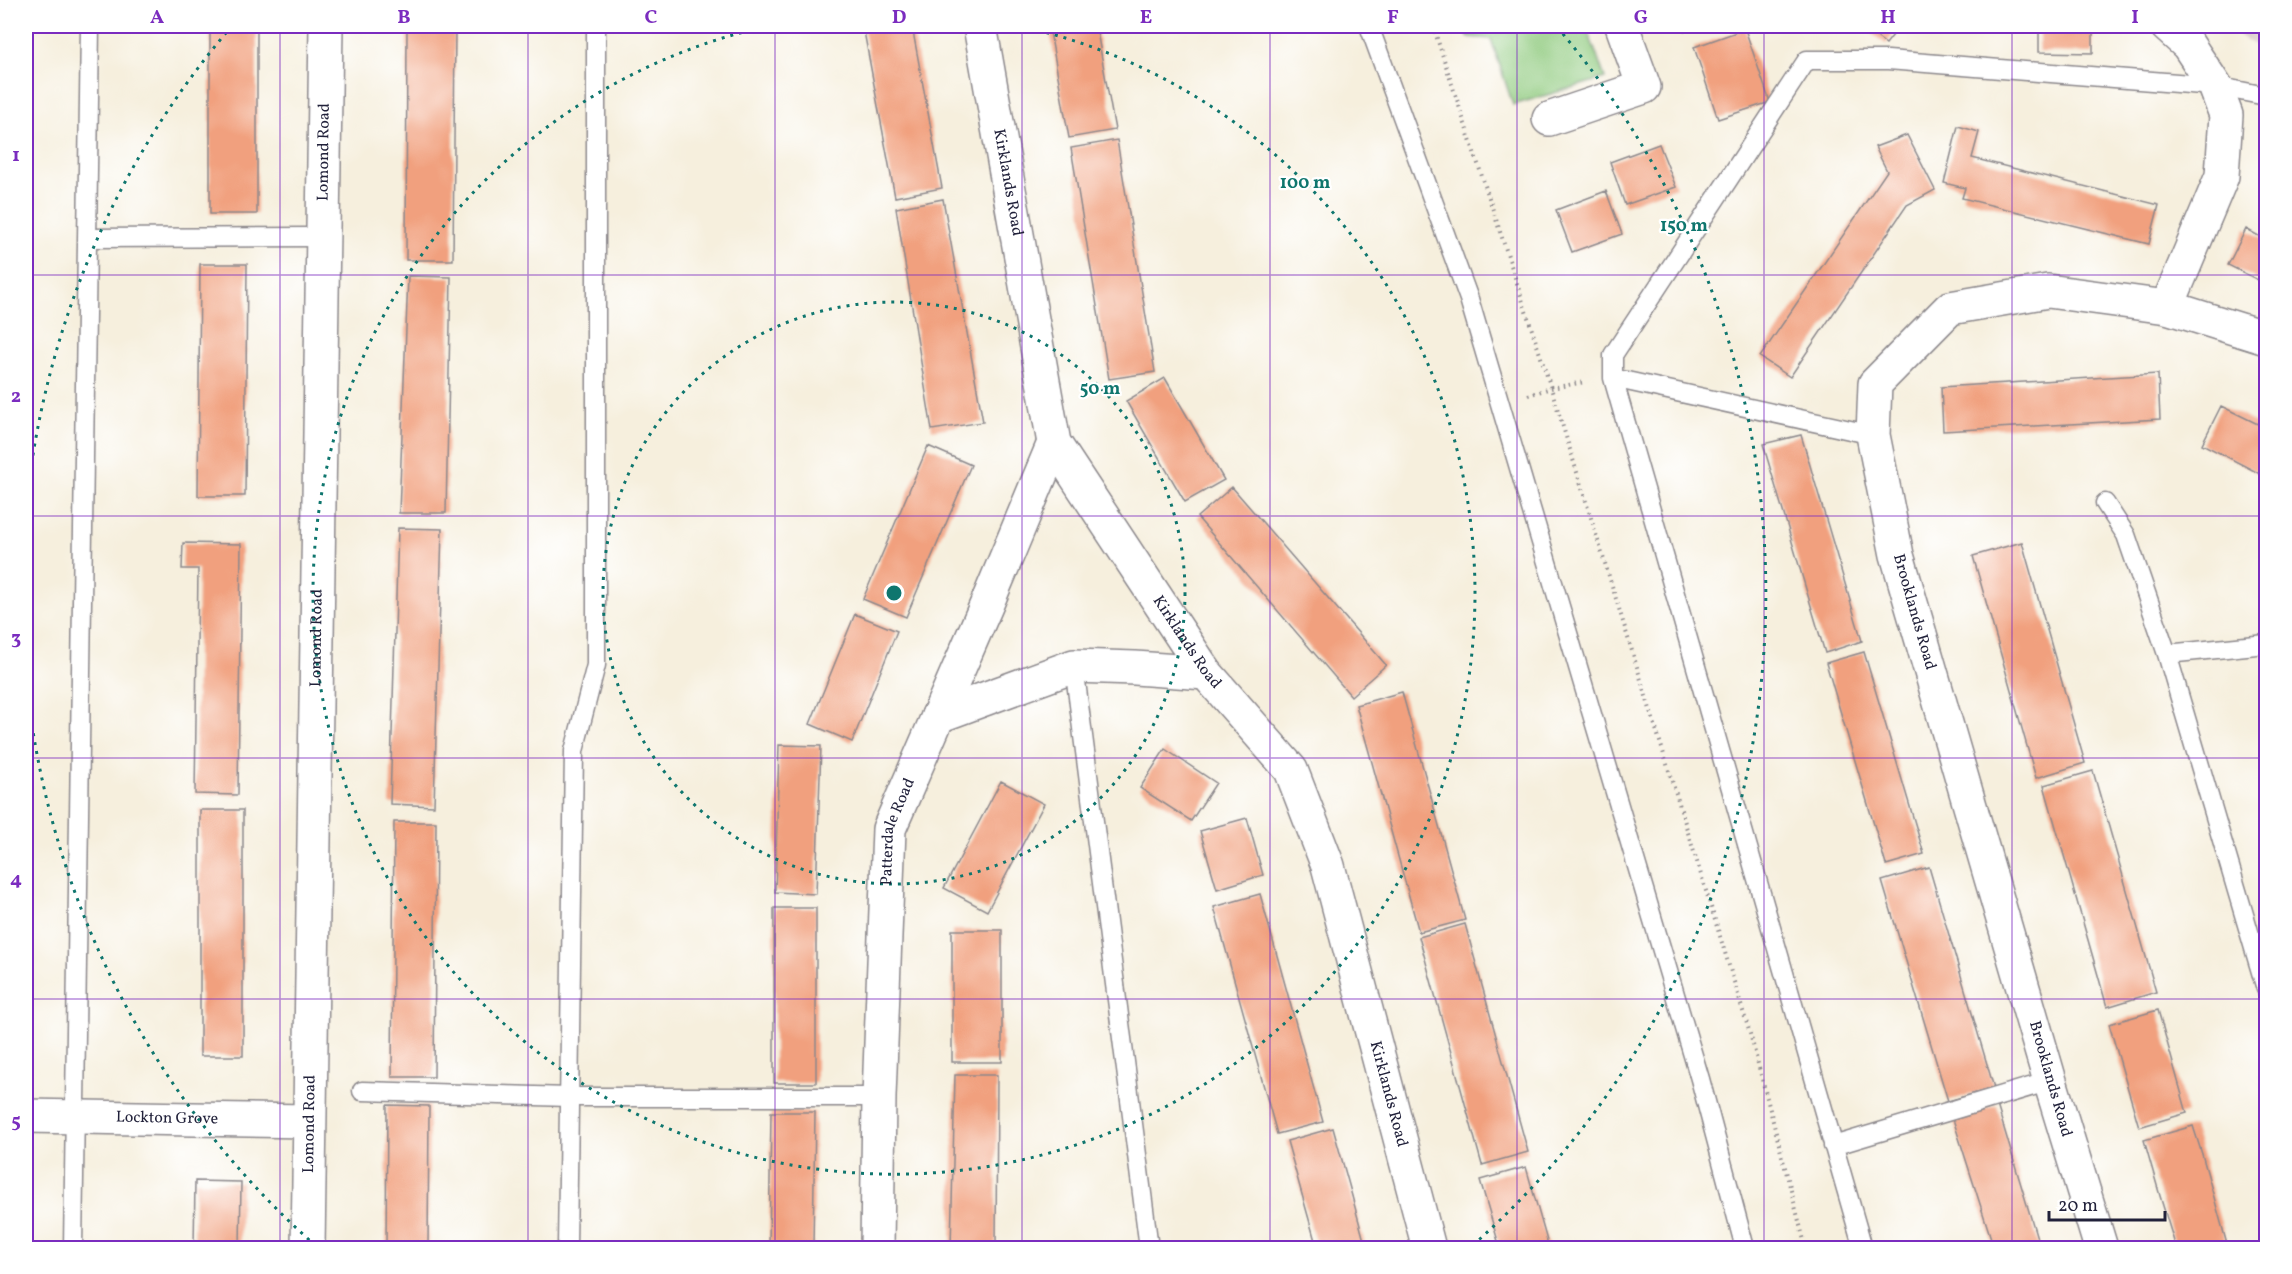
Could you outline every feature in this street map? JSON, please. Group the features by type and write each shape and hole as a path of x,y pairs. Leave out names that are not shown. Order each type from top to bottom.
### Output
{"street":[{"name":"Lomond Road","path":"308,1248 326,26"},
{"name":"Kirklands Road","path":"980,26 1054,443 1206,673 1291,770 1328,866 1429,1248"},
{"path":"1549,119 1644,87 1622,26"},
{"path":"2166,26 2188,45 2215,86 2226,115 2222,176 2167,307"},
{"name":"Brooklands Road","path":"2101,1248 1897,555 1873,435 1875,384 1950,308 2048,291 2167,307 2266,338"},
{"name":"Patterdale Road","path":"877,1248 879,1097 889,830 1054,443"},
{"path":"938,716 1074,666 1206,673"},
{"name":"Lockton Grove","path":"26,1116 309,1120"}],"lane":[{"path":"73,1248 90,26"},
{"path":"567,1248 574,751 596,664 596,26"},
{"path":"1369,26 1469,299 1700,1079 1745,1248"},
{"path":"1863,1248 1613,378 1613,355 1807,60 1888,60 2215,86 2266,96"},
{"path":"87,238 324,237"},
{"path":"1613,378 1873,435"},
{"path":"2104,503 2126,534 2167,654 2266,989"},
{"path":"2167,654 2266,644"},
{"path":"1074,666 1149,1248"},
{"path":"1833,1146 2050,1081"},
{"path":"362,1091 569,1097 879,1097"}],"path":[{"path":"1433,26 1551,388 1751,1037 1806,1248"},
{"path":"1494,385 1522,397 1551,388 1613,378"}],"shaded area":[{"path":"2225,26 2266,26 2266,52 2231,30"}],"green space":[{"path":"1464,26 1586,26 1605,78 1513,105 1491,39 1468,37"}],"building":[{"path":"210,26 257,26 257,214 210,214"},
{"path":"407,26 455,26 453,260 406,260"},
{"path":"863,26 912,26 942,188 895,197"},
{"path":"1049,26 1096,26 1115,130 1069,138"},
{"path":"1684,26 1701,26 1685,31"},
{"path":"1862,26 1900,26 1886,44"},
{"path":"2039,26 2093,26 2093,53 2039,52"},
{"path":"1745,29 1770,102 1718,119 1694,47"},
{"path":"1958,126 1979,132 1972,158 2159,205 2149,244 1962,198 1965,188 1944,183"},
{"path":"1907,135 1935,190 1907,205 1790,377 1760,357 1887,171 1875,147"},
{"path":"1117,140 1155,372 1109,379 1071,148"},
{"path":"1659,144 1676,187 1625,205 1610,162"},
{"path":"1606,191 1622,234 1572,252 1556,210"},
{"path":"943,199 983,422 932,430 896,208"},
{"path":"2246,229 2266,240 2266,284 2228,265"},
{"path":"200,264 247,264 245,496 198,496"},
{"path":"408,276 451,277 446,513 399,513"},
{"path":"2158,374 2160,419 1943,431 1941,387"},
{"path":"1165,378 1224,480 1185,502 1126,401"},
{"path":"2221,406 2266,428 2266,477 2202,444"},
{"path":"1801,435 1862,641 1825,653 1763,444"},
{"path":"928,446 971,465 906,617 863,599"},
{"path":"1232,487 1386,665 1351,696 1197,517"},
{"path":"398,528 442,529 434,806 390,804"},
{"path":"2022,542 2085,763 2036,778 1973,556"},
{"path":"183,543 241,544 238,795 195,794 198,569 182,569"},
{"path":"855,614 897,631 852,742 810,724"},
{"path":"1864,652 1924,854 1886,865 1826,663"},
{"path":"1402,692 1465,920 1419,932 1356,705"},
{"path":"779,745 821,746 816,894 775,892"},
{"path":"1165,749 1216,783 1191,821 1140,788"},
{"path":"2093,771 2156,992 2107,1007 2044,785"},
{"path":"1001,781 1044,804 987,911 944,888"},
{"path":"200,810 243,810 243,1056 200,1056"},
{"path":"1247,818 1263,875 1217,889 1200,831"},
{"path":"394,822 436,822 434,1077 392,1077"},
{"path":"1929,867 1994,1088 1948,1101 1882,881"},
{"path":"1260,894 1323,1122 1277,1134 1214,907"},
{"path":"774,908 816,908 816,1083 774,1083"},
{"path":"1465,924 1528,1152 1482,1165 1419,937"},
{"path":"952,930 1002,930 1002,1062 952,1062"},
{"path":"2158,1010 2187,1113 2139,1127 2109,1024"},
{"path":"955,1075 997,1075 996,1248 951,1248"},
{"path":"387,1105 429,1106 428,1248 386,1248"},
{"path":"1997,1105 2040,1248 1994,1248 1953,1119"},
{"path":"771,1112 815,1112 813,1248 769,1248"},
{"path":"2193,1126 2228,1248 2176,1248 2160,1196 2144,1140"},
{"path":"1333,1128 1366,1248 1317,1248 1287,1141"},
{"path":"1526,1167 1549,1248 1500,1248 1480,1180"},
{"path":"195,1181 241,1182 240,1248 194,1248"}]}
